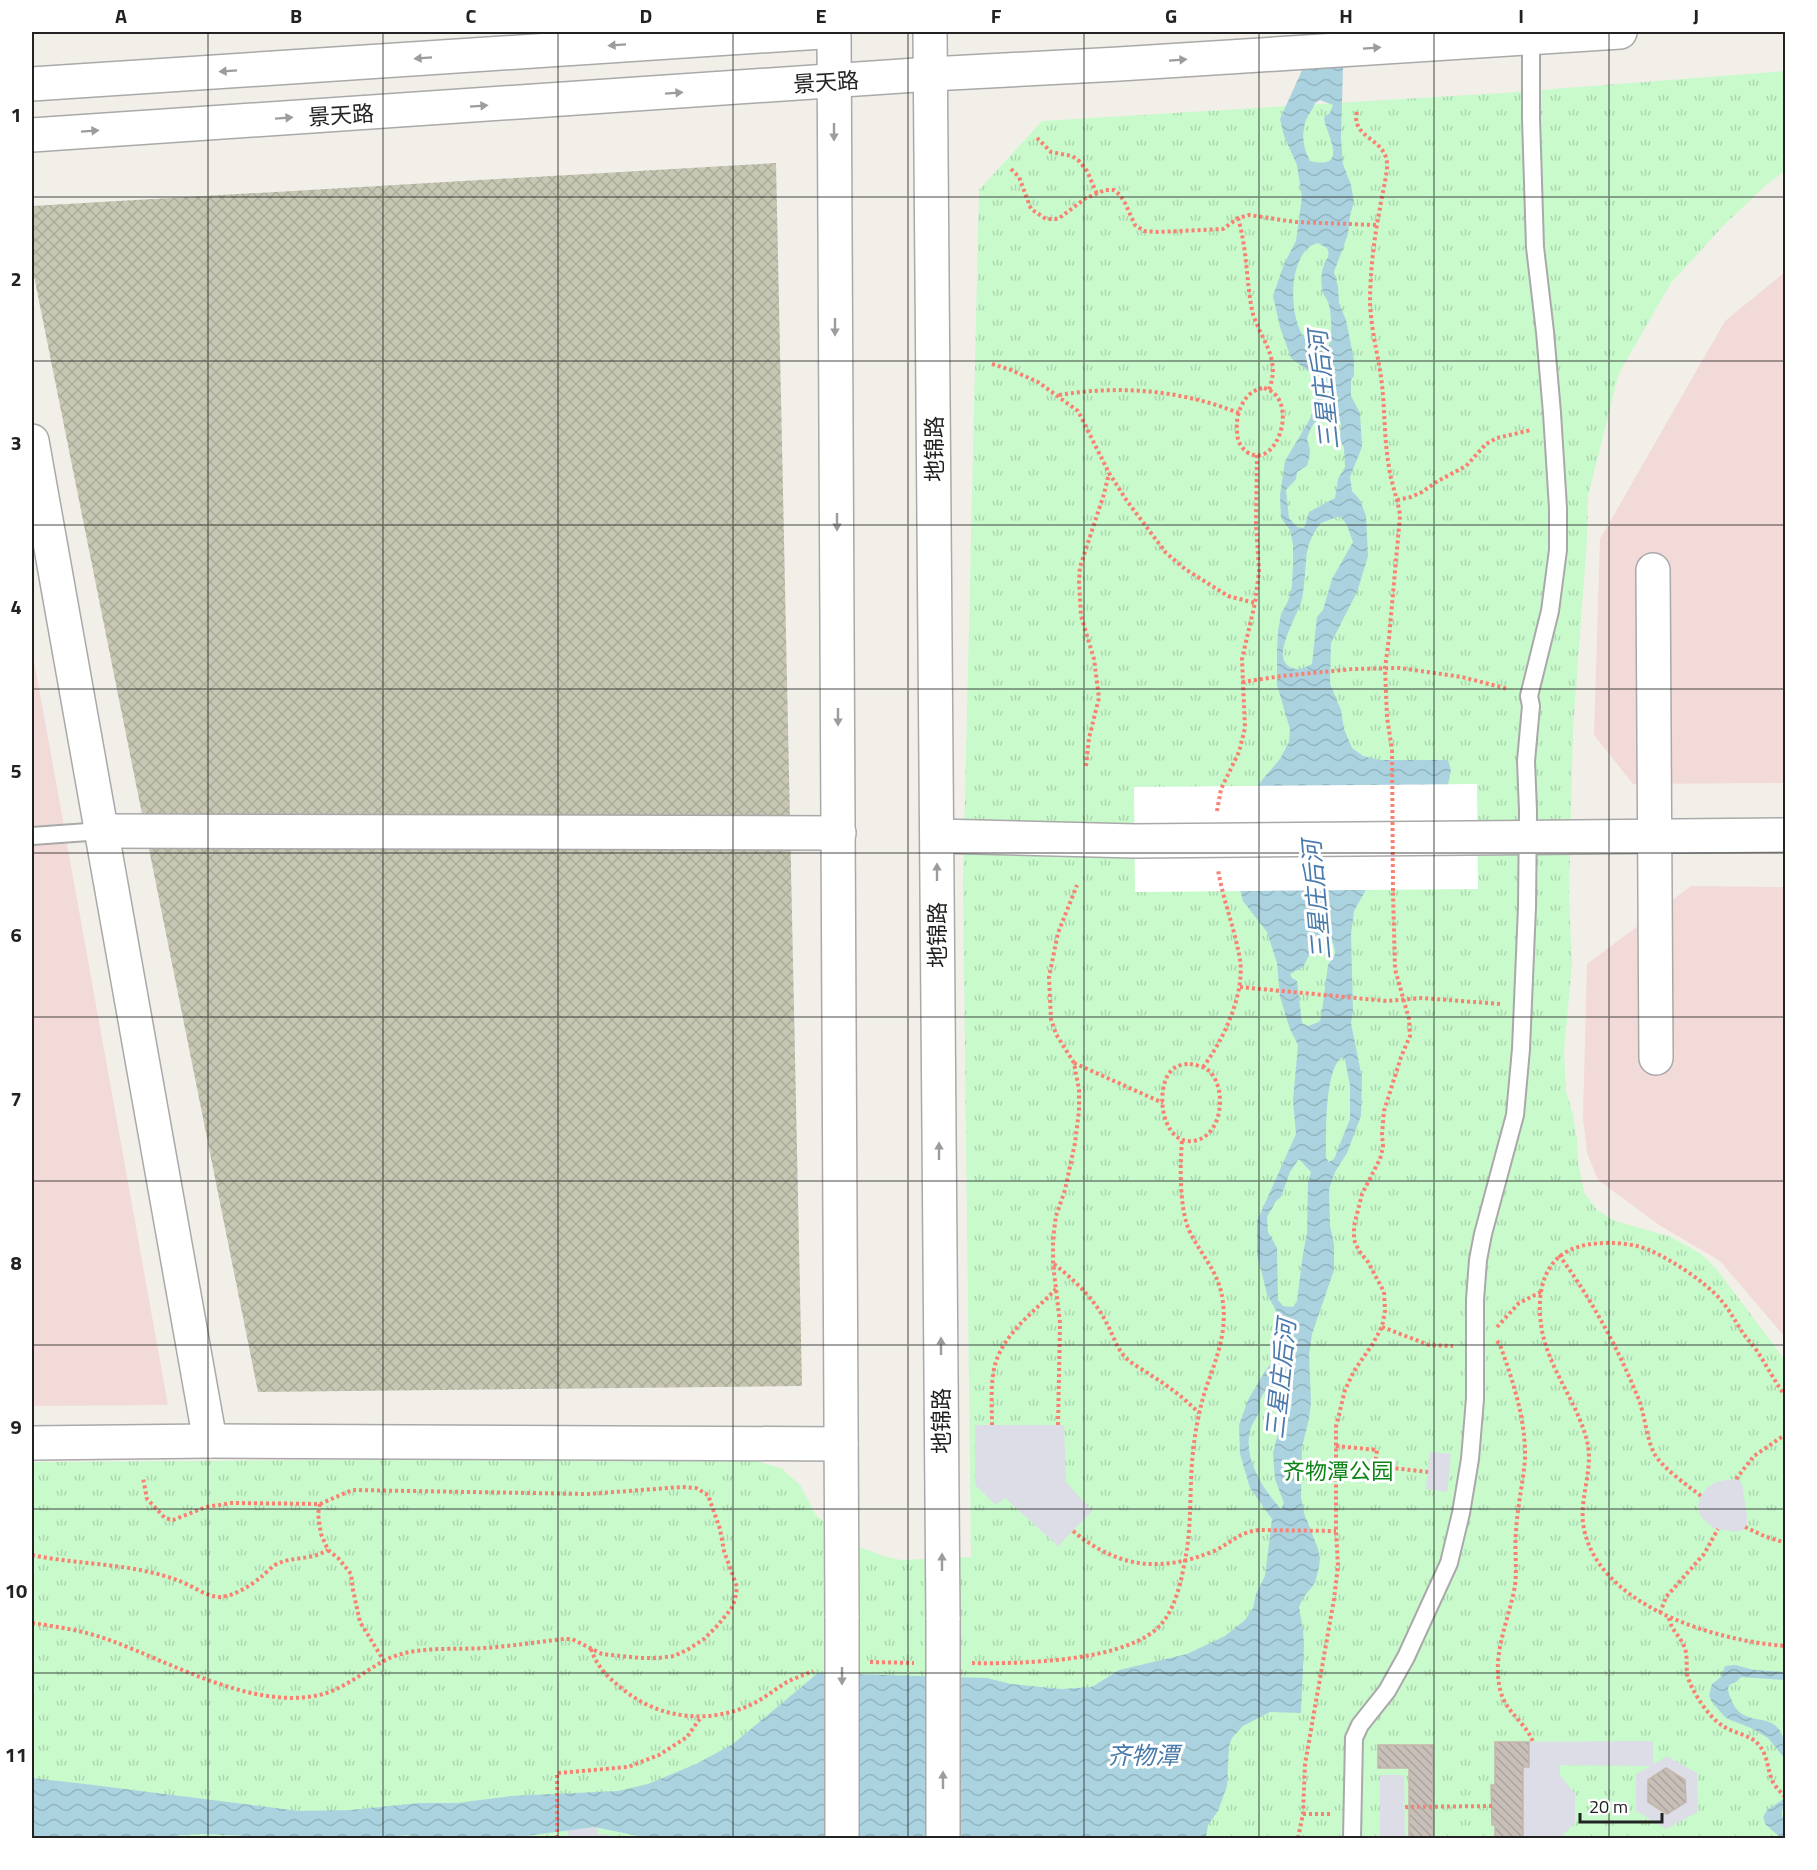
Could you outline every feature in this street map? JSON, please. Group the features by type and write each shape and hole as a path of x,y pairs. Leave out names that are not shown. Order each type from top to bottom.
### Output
{"street":[{"path":"32,84 822,32"},
{"path":"834,32 842,1839"},
{"name":"地锦路","path":"930,32 943,1839"},
{"name":"景天路","path":"32,135 931,74 1620,32"},
{"path":"32,441 210,1441"},
{"path":"1653,570 1656,1059"},
{"path":"102,831 839,832"},
{"path":"937,836 1135,841 1785,835"},
{"path":"32,1443 210,1441 841,1444"}],"lane":[{"path":"1352,1839 1354,1738 1360,1725 1387,1691 1406,1657 1449,1563 1461,1513 1470,1459 1475,1399 1478,1260 1515,1114 1521,1049 1527,907 1526,761 1531,706 1529,696 1550,611 1558,550 1553,429 1535,247 1531,38"},
{"path":"32,836 102,831"}],"path":[{"path":"1298,1839 1303,1814 1305,1764 1338,1566 1336,1427 1345,1390 1358,1364 1382,1327 1385,1311 1384,1292 1354,1240 1354,1226 1362,1194 1380,1159 1383,1147 1384,1111 1410,1036 1409,1019 1395,969 1392,750 1387,717 1385,668 1400,516 1384,434 1382,382 1370,303 1377,225 1387,164 1377,144 1357,128 1354,120 1357,112"},
{"path":"1036,138 1051,152 1072,156 1079,161 1087,171 1096,194"},
{"path":"1011,169 1018,177 1031,209 1046,219 1058,219 1086,198 1105,190 1114,190 1120,195 1135,225 1144,231 1222,229 1238,218 1257,215 1295,222 1377,225"},
{"path":"1238,218 1245,251 1252,310 1272,360 1273,373 1269,390"},
{"path":"992,364 1038,382 1078,411 1109,473 1166,553 1185,569 1228,596 1255,603"},
{"path":"1264,388 1279,401 1282,426 1275,444 1269,451 1257,455 1246,451 1240,444 1237,430 1239,413 1246,398 1254,391 1264,388"},
{"path":"1058,395 1100,389 1165,393 1196,398 1239,413"},
{"path":"1397,500 1422,492 1466,466 1486,444 1497,438 1525,430 1553,429"},
{"path":"1217,815 1221,789 1243,742 1245,709 1241,670 1259,571 1256,524 1257,455"},
{"path":"1086,766 1089,738 1099,698 1094,659 1081,616 1078,581 1080,567 1109,473"},
{"path":"1242,682 1341,670 1400,668 1462,677 1529,696"},
{"path":"1203,1067 1224,1032 1239,987 1240,962 1221,889 1217,860"},
{"path":"1058,1425 1060,1323 1053,1264 1053,1239 1056,1216 1067,1181 1079,1111 1079,1090 1074,1063 1056,1034 1051,1019 1049,977 1058,933 1077,885"},
{"path":"1239,987 1387,1001 1422,998 1502,1004"},
{"path":"1074,1063 1163,1103"},
{"path":"1190,1064 1203,1067 1210,1073 1218,1089 1217,1120 1203,1137 1193,1141 1182,1140 1171,1133 1164,1115 1165,1081 1172,1069 1180,1065 1190,1064"},
{"path":"962,1663 1022,1663 1072,1658 1124,1646 1146,1636 1162,1623 1172,1607 1188,1540 1191,1464 1199,1413 1221,1345 1224,1319 1224,1304 1217,1276 1186,1222 1183,1203 1182,1140"},
{"path":"1785,1397 1756,1350 1719,1298 1676,1265 1648,1250 1597,1243 1576,1247 1559,1255 1548,1268 1541,1292 1540,1324 1550,1359 1586,1437 1589,1454 1588,1476 1582,1506 1584,1525 1600,1566 1627,1593 1669,1618 1753,1642 1785,1646"},
{"path":"1559,1255 1605,1326 1640,1403 1654,1453 1701,1496"},
{"path":"1053,1264 1080,1286 1096,1306 1118,1349 1126,1359 1170,1388 1199,1413"},
{"path":"992,1425 992,1381 997,1358 1013,1333 1056,1289"},
{"path":"1490,1334 1519,1303 1541,1292"},
{"path":"1475,1324 1490,1334 1500,1345 1518,1399 1525,1443 1525,1462 1515,1533 1514,1590 1498,1650 1498,1676 1508,1708 1523,1724 1533,1742"},
{"path":"1382,1327 1429,1345 1475,1347"},
{"path":"1736,1479 1754,1456 1785,1434"},
{"path":"1336,1446 1377,1450 1375,1466 1428,1472"},
{"path":"32,1623 102,1638 212,1681 236,1688 282,1696 304,1696 323,1694 340,1687 384,1660 410,1652 513,1646 564,1638 572,1639 602,1654 640,1658 674,1656 704,1638 718,1625 735,1600 736,1579 724,1551 720,1529 708,1495 696,1488 588,1494 352,1490 320,1504 232,1503 206,1507 173,1520 165,1518 147,1499 143,1478"},
{"path":"320,1504 318,1514 321,1534 328,1550 351,1574 360,1622 384,1660"},
{"path":"1745,1527 1785,1543"},
{"path":"1660,1613 1666,1597 1704,1554 1718,1529"},
{"path":"1073,1531 1097,1549 1128,1562 1154,1565 1185,1560 1212,1552 1246,1531 1336,1531"},
{"path":"32,1555 54,1560 154,1572 216,1597 242,1590 275,1566 286,1561 316,1557 328,1550"},
{"path":"1669,1618 1670,1626 1684,1644 1692,1689 1722,1726 1757,1743 1766,1754 1773,1783 1785,1798"},
{"path":"591,1648 600,1668 607,1676 635,1698 668,1713 685,1716 718,1715 748,1706 787,1682 819,1669"},
{"path":"864,1662 916,1663"},
{"path":"557,1839 557,1773 628,1767 659,1755 687,1737 702,1717"},
{"path":"1405,1807 1495,1806"}],"shaded area":[{"path":"776,163 802,1386 258,1392 32,266 32,206"},
{"path":"1785,272 1785,783 1633,784 1594,735 1600,539 1725,321"},
{"path":"32,649 168,1405 32,1406"},
{"path":"1691,886 1785,887 1785,1337 1720,1261 1659,1225 1598,1180 1587,1153 1583,1118 1587,964"},
{"path":"975,1425 1064,1425 1066,1482 1092,1511 1058,1546 1005,1498 996,1505 975,1485"},
{"path":"1430,1452 1451,1454 1447,1492 1426,1489"},
{"path":"1732,1479 1742,1483 1747,1516 1747,1524 1743,1530 1735,1532 1714,1528 1707,1523 1700,1515 1698,1505 1707,1488 1716,1482"},
{"path":"1653,1741 1653,1765 1667,1756 1697,1773 1698,1812 1666,1829 1636,1811 1636,1774 1651,1766 1560,1765 1560,1775 1575,1794 1575,1823 1563,1835 1563,1838 1495,1838 1495,1742"},
{"path":"1380,1775 1404,1775 1405,1838 1380,1838"},
{"path":"597,1827 598,1834 614,1838 568,1838 568,1828"}],"green space":[{"name":"齐物潭公园","path":"1785,71 1785,171 1765,186 1722,227 1671,283 1619,373 1588,496 1573,728 1569,895 1572,963 1564,1052 1566,1091 1573,1115 1584,1192 1597,1210 1615,1221 1671,1237 1701,1254 1715,1267 1785,1360 1785,1838 32,1838 32,1462 741,1457 781,1468 800,1485 816,1515 852,1544 901,1560 971,1557 963,886 979,190 1042,121 1502,93"}],"water":[{"name":"齐物潭","path":"1305,32 1344,32 1341,138 1343,164 1351,185 1354,202 1348,234 1334,272 1339,303 1346,320 1354,360 1351,396 1360,413 1362,447 1350,477 1352,491 1360,500 1366,516 1368,556 1357,592 1331,643 1330,684 1341,710 1344,729 1352,748 1363,756 1380,760 1448,760 1451,770 1447,790 1368,886 1354,911 1351,934 1353,1011 1351,1023 1362,1078 1361,1116 1347,1153 1335,1172 1329,1189 1334,1270 1312,1334 1309,1355 1311,1402 1302,1447 1301,1497 1304,1513 1320,1558 1315,1583 1299,1607 1304,1645 1301,1713 1270,1712 1243,1726 1232,1738 1229,1746 1227,1786 1218,1811 1208,1825 1206,1838 648,1838 594,1827 515,1838 431,1838 404,1835 395,1838 297,1838 202,1834 135,1838 32,1838 32,1778 299,1811 351,1810 419,1803 457,1803 511,1796 618,1791 648,1784 696,1764 733,1744 818,1673 987,1678 1011,1684 1061,1689 1092,1687 1119,1670 1187,1654 1225,1636 1245,1620 1253,1608 1256,1594 1265,1576 1272,1519 1250,1488 1240,1454 1239,1425 1248,1400 1265,1371 1282,1350 1287,1335 1267,1294 1257,1254 1257,1221 1296,1134 1293,1100 1298,1045 1290,1029 1280,997 1277,963 1267,932 1243,901 1236,873 1245,806 1262,780 1280,759 1289,742 1290,729 1277,685 1277,650 1281,614 1292,586 1293,544 1290,530 1281,518 1280,495 1285,461 1310,419 1316,402 1312,374 1291,358 1280,327 1273,296 1284,264 1296,241 1302,197 1297,165 1284,136 1280,119 1303,68","holes":["1320,100 1333,105 1330,113 1324,119 1333,150 1333,156 1329,161 1322,163 1310,161 1304,145 1303,133 1315,103","1318,243 1327,248 1328,255 1322,270 1321,284 1328,302 1331,333 1327,349 1320,351 1308,343 1300,330 1295,314 1294,277 1299,261 1307,249","1331,412 1341,423 1340,440 1344,448 1345,467 1338,479 1335,498 1309,512 1305,526 1297,527 1289,518 1286,490 1296,479 1297,472 1307,466 1310,454 1307,440 1309,432 1323,415","1341,517 1347,525 1353,542 1332,579 1323,610 1317,617 1312,664 1295,669 1285,662 1284,645 1302,599 1308,548 1321,523","1326,935 1333,944 1335,954 1328,965 1321,1018 1319,1022 1308,1026 1302,1023 1297,981 1290,974 1303,967 1318,939","1342,1057 1345,1060 1350,1085 1350,1119 1334,1159 1329,1162 1326,1158 1326,1120 1332,1075 1336,1064","1300,1160 1311,1172 1308,1182 1307,1233 1297,1301 1293,1307 1283,1306 1278,1300 1277,1248 1268,1232 1267,1217 1276,1201 1281,1197 1290,1172","1285,1369 1289,1375 1292,1403 1290,1412 1278,1433 1273,1453 1275,1479 1284,1503 1281,1509 1261,1483 1249,1452 1250,1430 1260,1410 1261,1398 1277,1373"]},
{"path":"1736,1665 1754,1670 1785,1672 1785,1680 1741,1677 1729,1685 1728,1689 1737,1710 1745,1716 1772,1723 1779,1729 1784,1740 1785,1759 1768,1738 1728,1719 1712,1702 1709,1696 1712,1684 1721,1677 1725,1666"},
{"path":"1785,1798 1782,1816 1785,1823 1785,1838 1781,1838 1766,1825 1763,1817 1767,1810"}],"pier":[{"path":"1477,784 1478,889 1135,892 1134,787"}],"building":[{"path":"1495,1742 1529,1742 1529,1767 1523,1767 1523,1839 1495,1839 1495,1825 1492,1825 1491,1785 1495,1785"},
{"path":"1378,1745 1433,1745 1433,1839 1409,1839 1409,1768 1378,1768"},
{"path":"1666,1768 1685,1780 1686,1802 1667,1814 1648,1802 1648,1780"}],"water label":[{"name":"三星庄后河","path":"1323,390"},
{"name":"三星庄后河","path":"1316,900"},
{"name":"三星庄后河","path":"1280,1379"}]}
